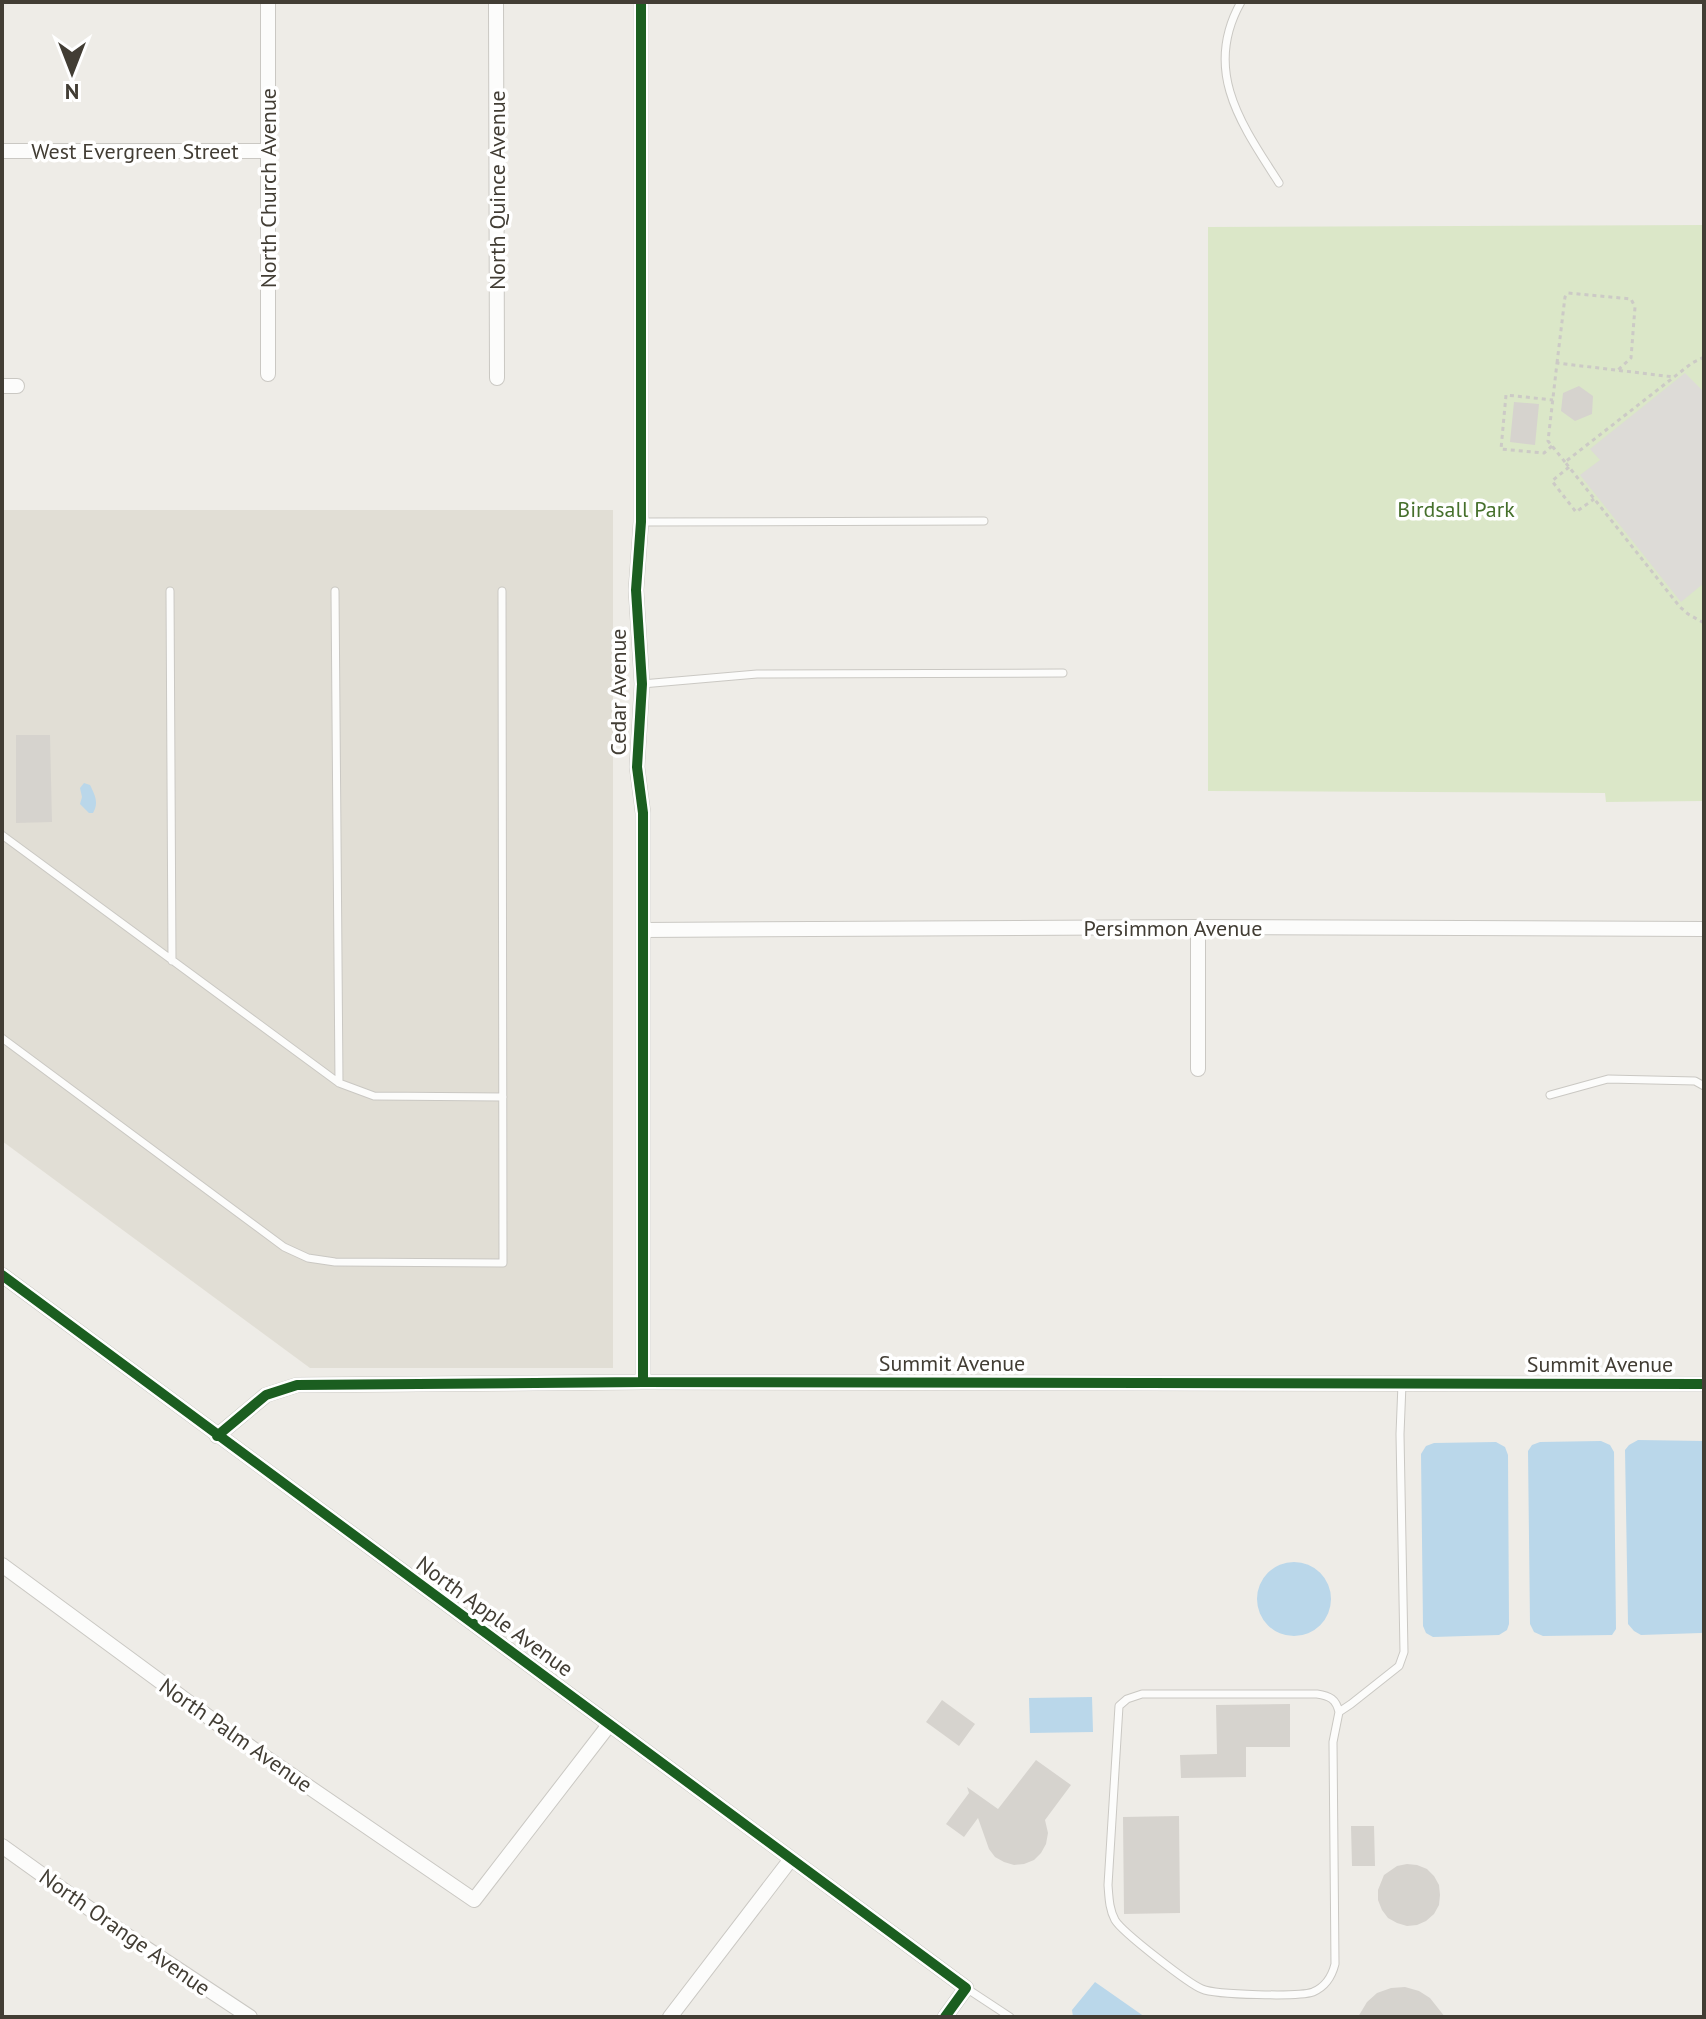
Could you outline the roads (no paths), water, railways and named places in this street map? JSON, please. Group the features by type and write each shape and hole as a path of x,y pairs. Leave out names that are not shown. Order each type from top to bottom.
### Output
{"street":[{"name":"North Church Avenue","path":"268,2 268,374"},
{"name":"North Quince Avenue","path":"496,2 497,378"},
{"name":"Cedar Avenue","path":"641,2 641,522 636,590 642,684 637,767 643,813 643,1382"},
{"name":"West Evergreen Street","path":"2,151 268,151"},
{"name":"Persimmon Avenue","path":"643,930 1198,927 1704,929"},
{"path":"1198,927 1198,1069"},
{"name":"North Apple Avenue","path":"2,1275 966,1988"},
{"name":"Summit Avenue","path":"217,1436 266,1395 297,1385 643,1382 1704,1384"},
{"name":"North Palm Avenue","path":"2,1565 233,1735 474,1900 609,1725"},
{"name":"North Orange Avenue","path":"2,1846 129,1937 250,2017"},
{"path":"670,2017 791,1859"},
{"path":"945,2017 966,1988"}],"lane":[{"path":"1241,2 1232,18 1224,60 1230,94 1241,123 1279,183"},
{"path":"641,522 984,521"},
{"path":"170,591 172,961"},
{"path":"335,591 339,1083"},
{"path":"2,1038 284,1247 308,1258 335,1262 503,1263 502,591"},
{"path":"642,684 757,674 1063,673"},
{"path":"2,835 339,1083 374,1096 503,1097"},
{"path":"1550,1095 1608,1079 1695,1081 1704,1086"},
{"path":"1339,1712 1337,1702 1317,1694 1142,1694 1127,1699 1119,1706 1108,1885 1110,1910 1117,1924 1201,1989 1214,1993 1295,1995 1313,1992 1326,1984 1333,1973 1333,1742 1339,1712 1399,1666 1404,1652 1402,1384"},
{"path":"966,1988 1010,2017"}],"water":[{"path":"84,783 90,785 95,796 93,813 80,804 80,788"},
{"path":"1638,1440 1704,1441 1704,1632 1641,1635 1628,1624 1625,1450"},
{"path":"1601,1441 1610,1445 1614,1452 1616,1629 1612,1635 1543,1636 1534,1632 1530,1624 1528,1451 1540,1442"},
{"path":"1496,1442 1505,1447 1508,1455 1509,1624 1507,1630 1499,1635 1433,1637 1426,1633 1423,1626 1421,1454 1426,1446 1434,1443"},
{"path":"1294,1562 1315,1568 1325,1578 1331,1599 1325,1620 1315,1630 1294,1636 1273,1630 1263,1620 1257,1599 1263,1578 1273,1568"},
{"path":"1092,1697 1093,1732 1030,1733 1029,1698"},
{"path":"1095,1982 1145,2017 1073,2017 1072,2010"}],"park label":[{"name":"Birdsall Park","path":"1456,509"}]}
